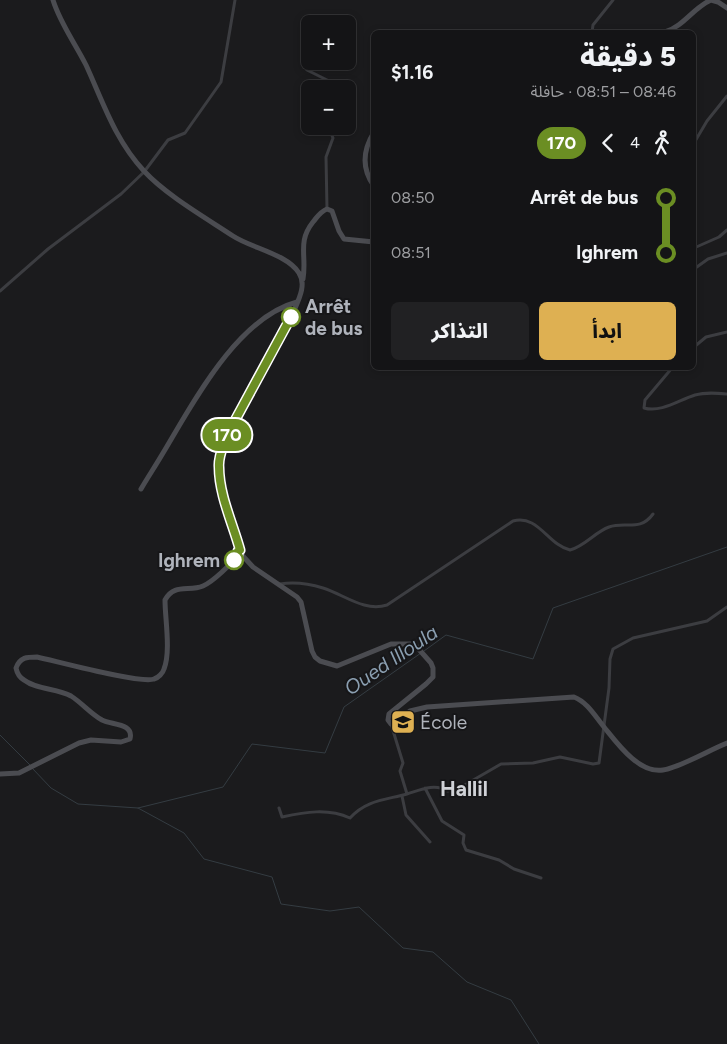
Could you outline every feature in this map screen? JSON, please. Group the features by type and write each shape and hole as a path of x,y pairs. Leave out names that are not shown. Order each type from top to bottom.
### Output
{"main road":[{"path":"53,0 62,22 86,65 113,126 123,144 144,172 169,192 242,242 268,252 294,267 300,274 302,284"},
{"path":"669,30 682,24 699,6 711,0 727,8"},
{"path":"371,136 364,157 365,168 371,180"},
{"path":"371,242 344,239 332,211 327,209 320,212 307,230 303,239 304,272 297,302 226,437 218,467 221,487 240,553 253,567 297,597 300,602 314,657 337,666 391,644 412,644 416,646 431,663 433,677 389,714 388,720 391,724 395,724 410,711 427,707 574,697 583,702 635,760 654,770 672,768 727,742"},
{"path":"141,489 218,364 265,316 282,306 297,302"},
{"path":"0,774 18,773 79,743 91,740 127,741 131,734 130,730 123,726 102,720 70,696 24,681 16,668 18,663 27,657 37,657 119,676 146,680 154,679 164,669 167,657 165,600 168,594 176,589 203,586 231,564 240,553"}],"street":[{"path":"0,291 48,249 121,194 144,172 168,140 185,133 218,88 235,0"},
{"path":"592,30 593,25 614,0"},
{"path":"307,70 328,80"},
{"path":"696,140 727,96"},
{"path":"720,105 727,106"},
{"path":"327,209 326,158 333,138 332,135"},
{"path":"696,247 719,237 727,230"},
{"path":"696,268 708,259 727,253"},
{"path":"696,345 706,337 727,332"},
{"path":"670,370 645,400 644,408 650,410 663,408 696,395 710,392 727,394"},
{"path":"277,585 298,583 322,588 363,605 379,608 387,605 514,521 528,520 570,550 609,527 644,524 653,514"},
{"path":"279,808 282,817 309,811 326,812 350,818 359,808 373,802 402,796 425,788 442,788 447,791 456,790 501,764 532,763 560,757 593,764 600,763 610,659 613,649 633,638 707,622 727,607"},
{"path":"391,724 403,763 400,771 406,794"},
{"path":"425,788 442,821 464,835 463,843 466,850 499,860 514,869 541,878"},
{"path":"402,796 406,815 430,842"}],"waterway":[{"name":"Oued Illoula","path":"424,651 446,635 533,659 553,608 727,547"},
{"name":"Oued Illoula","path":"138,808 223,787 252,744 325,753 344,707 421,653"},
{"name":"Oued Illoula","path":"0,735 30,765"},
{"name":"Oued Illoula","path":"32,768 51,788 78,804 138,808 184,833 204,859 272,877 281,904 330,911 359,907 403,948 433,952 467,982 511,1000 539,1044"}],"bus line":[{"name":"170","path":"234,560 240,550 221,487 218,467 220,454 226,437 291,317"}],"place":[{"name":"Arrêt de bus","path":"291,317"},
{"name":"Ighrem","path":"234,560"},
{"name":"École","path":"403,722"}],"district":[{"name":"Hallil","path":"464,788"}]}
